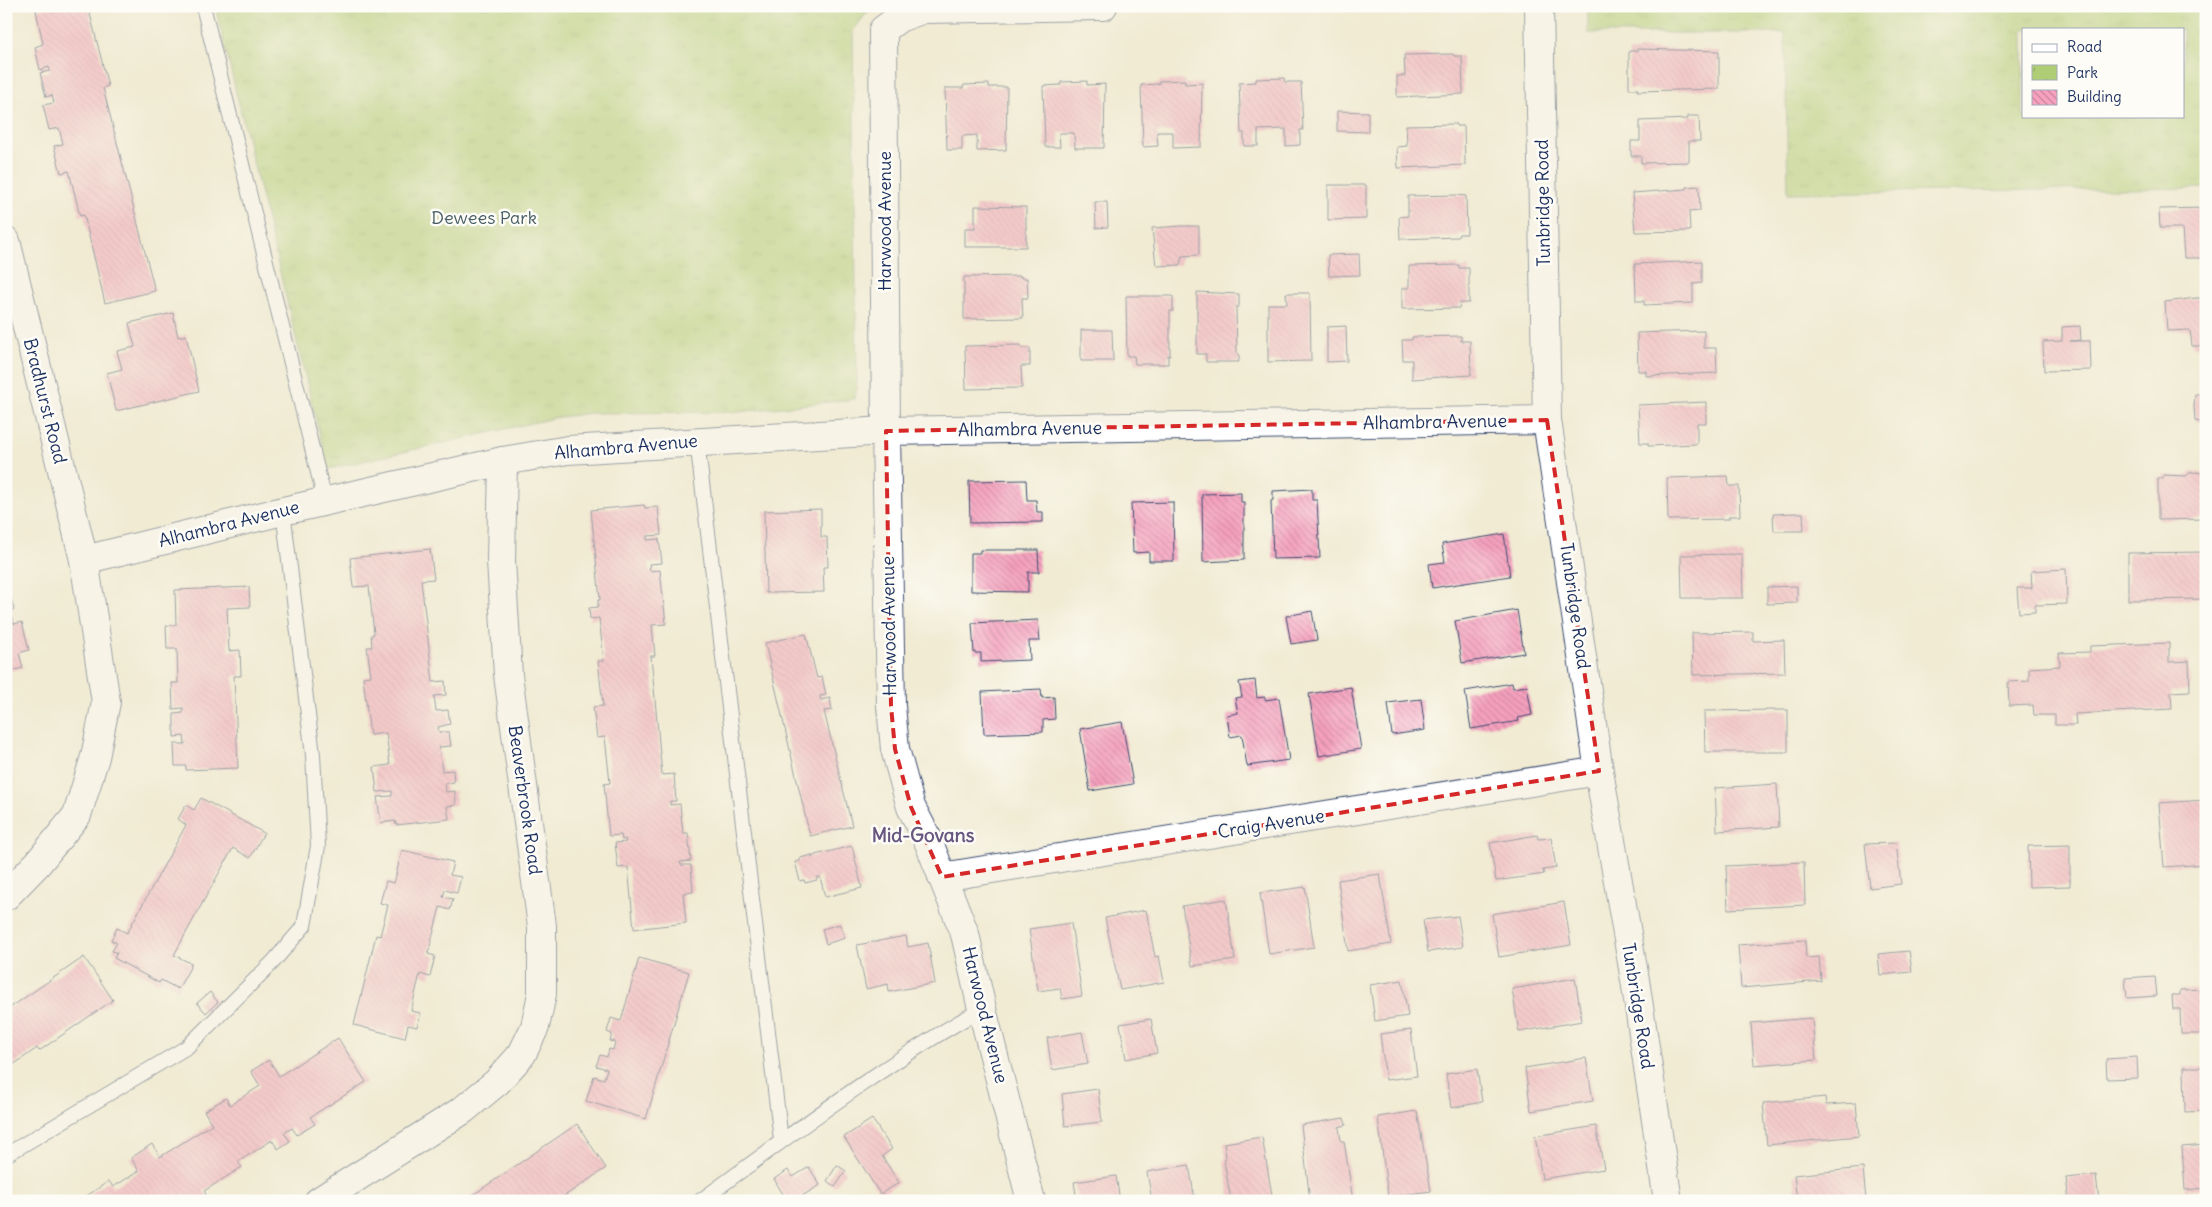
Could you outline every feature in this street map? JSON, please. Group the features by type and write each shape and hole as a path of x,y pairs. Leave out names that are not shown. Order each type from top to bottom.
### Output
{"street":[{"name":"Harwood Avenue","path":"1031,1201 982,1010 965,934 911,807 895,749 891,706 886,431 883,30 899,18 924,9 1103,6"},
{"name":"Tunbridge Road","path":"1539,6 1547,420 1599,771 1635,980 1668,1201"},
{"name":"Bradhurst Road","path":"6,241 84,560"},
{"name":"Alhambra Avenue","path":"84,560 283,511 503,461 568,450 886,431 1547,420"},
{"name":"Beaverbrook Road","path":"319,1201 463,1110 497,1082 522,1054 535,1027 542,994 542,926 508,675 501,561 503,461"},
{"path":"6,896 38,864 77,815 95,757 106,702 84,560"},
{"name":"Craig Avenue","path":"942,877 1599,771"}],"lane":[{"path":"203,6 325,502"},
{"path":"697,441 781,1140"},
{"path":"6,1155 187,1048 272,962 304,926 318,846 313,755 283,511"},
{"path":"700,1201 832,1103 933,1037 982,1010"}],"highlighted area":[{"path":"1547,420 1599,771 942,877 911,807 895,749 891,706 886,431"}],"green space":[{"name":"Dewees Park","path":"215,6 872,6 853,31 857,389 854,399 738,412 591,413 554,418 328,469"},
{"path":"1588,6 2206,6 2206,188 1788,193 1785,33 1588,33"}],"building":[{"path":"54,6 88,6 108,86 103,88 155,291 105,303 84,215 80,216 69,171 61,173 54,146 63,144 59,128 49,130 43,105 54,103 52,95 46,97 40,73 50,71 49,67 40,70 35,47 43,44 36,10"},
{"path":"1637,49 1719,51 1719,89 1637,91 1638,89 1629,89 1629,51 1637,51"},
{"path":"1453,54 1454,56 1462,56 1463,94 1397,97 1397,76 1405,76 1404,55"},
{"path":"1284,78 1285,82 1301,82 1303,130 1300,130 1300,145 1286,146 1286,129 1258,130 1258,146 1244,146 1244,133 1241,133 1239,83 1256,82 1256,79"},
{"path":"1185,80 1185,84 1202,83 1201,147 1173,148 1173,132 1157,132 1158,146 1143,147 1141,85 1159,84 1159,81"},
{"path":"1087,81 1087,85 1105,84 1104,148 1075,148 1074,133 1059,133 1060,147 1045,147 1043,86 1061,85 1061,82"},
{"path":"989,84 989,87 1007,87 1006,150 977,151 977,135 962,136 962,150 947,150 945,88 963,88 964,85"},
{"path":"1337,111 1368,112 1368,132 1337,131"},
{"path":"1688,116 1699,116 1700,141 1689,141 1689,162 1641,163 1641,156 1631,156 1631,141 1640,141 1640,121 1688,119"},
{"path":"1457,124 1456,126 1464,126 1465,165 1398,168 1397,147 1407,146 1406,125"},
{"path":"1328,185 1366,185 1366,219 1328,220"},
{"path":"1699,186 1700,211 1689,212 1690,231 1635,232 1632,193 1687,189 1687,187"},
{"path":"1408,196 1466,196 1467,234 1459,234 1458,237 1400,239 1399,217 1408,216"},
{"path":"1095,202 1107,202 1108,227 1096,228"},
{"path":"975,206 1026,207 1026,247 965,247 965,228 975,228"},
{"path":"2206,208 2206,258 2184,258 2182,228 2160,228 2159,209"},
{"path":"1199,226 1199,255 1182,256 1180,265 1156,266 1152,228"},
{"path":"1359,254 1360,275 1329,276 1328,255"},
{"path":"1702,261 1702,283 1693,284 1693,303 1644,305 1644,301 1636,301 1635,264"},
{"path":"1459,265 1459,268 1469,268 1469,303 1460,303 1459,308 1402,309 1402,288 1409,288 1409,266"},
{"path":"1021,276 1021,278 1027,278 1028,298 1022,298 1023,318 964,319 964,277"},
{"path":"1197,292 1239,294 1239,307 1236,307 1237,354 1239,354 1239,362 1206,362 1206,354 1197,354"},
{"path":"1286,293 1310,293 1311,361 1268,362 1268,304 1287,304"},
{"path":"1126,296 1173,296 1173,311 1170,311 1170,356 1168,355 1168,364 1135,364 1134,356 1127,356"},
{"path":"2206,298 2206,346 2192,346 2190,330 2167,331 2165,302"},
{"path":"173,313 178,337 186,335 199,391 116,411 107,373 122,369 117,351 135,347 129,323"},
{"path":"1346,326 1347,361 1327,362 1327,327"},
{"path":"2080,326 2081,340 2070,341 2090,341 2091,370 2044,371 2043,342 2062,341 2062,327"},
{"path":"1081,330 1112,330 1113,361 1081,361"},
{"path":"1704,331 1704,348 1716,348 1717,373 1646,376 1646,371 1638,371 1637,333"},
{"path":"1461,336 1461,341 1470,341 1471,375 1412,379 1412,360 1403,360 1402,340 1412,340 1412,337"},
{"path":"1021,345 1021,348 1030,348 1030,366 1021,366 1022,388 966,389 965,346"},
{"path":"2202,375 2206,375 2206,423 2195,421 2195,394 2201,394"},
{"path":"1706,402 1706,423 1697,423 1697,444 1648,446 1648,443 1640,443 1638,405"},
{"path":"2191,472 2206,473 2206,519 2158,520 2158,478 2163,478 2163,475 2186,476"},
{"path":"1728,476 1729,486 1739,486 1740,516 1729,516 1729,519 1668,520 1667,478"},
{"path":"1026,480 1027,500 1036,500 1037,512 1043,512 1043,522 970,523 969,481"},
{"path":"1312,489 1312,500 1317,500 1320,558 1273,559 1271,501 1273,500 1273,491"},
{"path":"1241,493 1241,502 1244,502 1244,560 1203,562 1202,494"},
{"path":"1173,502 1174,561 1149,561 1149,552 1133,553 1131,503"},
{"path":"644,505 645,508 658,507 661,535 647,536 647,540 659,539 662,563 649,564 650,571 660,570 666,624 652,625 655,656 651,656 662,775 674,774 676,801 670,801 670,805 680,804 683,833 688,833 691,861 680,862 681,865 691,865 693,892 683,893 686,923 634,929 628,867 618,868 615,843 626,842 625,839 622,840 621,835 609,836 604,784 610,783 605,737 597,738 593,707 603,706 598,661 604,661 599,618 590,619 589,608 598,607 598,600 600,600 591,510"},
{"path":"821,509 821,537 827,537 828,567 823,567 824,592 766,593 764,511"},
{"path":"1803,513 1804,531 1774,531 1773,514"},
{"path":"1504,534 1510,576 1432,588 1429,564 1445,562 1442,544"},
{"path":"430,549 434,579 421,580 433,682 445,681 446,695 434,696 436,711 448,710 450,724 438,727 439,732 449,732 451,746 439,747 442,771 453,770 454,782 445,784 446,792 455,791 456,805 447,806 449,819 396,825 395,821 381,823 377,797 392,796 392,791 377,792 374,767 390,765 386,733 370,735 363,677 371,676 367,647 372,647 371,635 374,634 369,586 353,587 350,558"},
{"path":"980,550 1038,550 1039,572 1028,572 1028,592 971,591 971,553 980,553"},
{"path":"2206,552 2206,599 2128,600 2128,553"},
{"path":"1742,554 1743,598 1682,598 1681,555"},
{"path":"2066,569 2067,604 2035,605 2035,612 2019,613 2017,588 2032,588 2031,571"},
{"path":"6,582 14,609 10,611 14,624 22,622 29,650 19,653 23,668 6,672"},
{"path":"1797,586 1797,603 1767,604 1767,587"},
{"path":"249,587 250,607 227,608 229,651 240,650 241,676 234,676 238,768 186,770 186,766 175,766 174,744 185,744 184,736 174,737 174,714 183,713 183,708 173,709 172,683 178,683 177,649 167,649 166,626 176,625 175,590"},
{"path":"1517,610 1524,653 1462,663 1455,621"},
{"path":"1312,611 1317,640 1291,644 1286,616"},
{"path":"1038,620 1040,641 1029,641 1030,660 981,662 981,653 974,653 972,623"},
{"path":"1753,632 1753,641 1784,640 1785,673 1693,675 1692,633"},
{"path":"806,634 817,678 822,677 826,695 820,696 821,700 830,698 832,710 824,711 852,826 810,836 765,643"},
{"path":"2169,643 2169,662 2189,661 2190,691 2171,692 2172,709 2075,714 2076,725 2055,725 2055,715 2034,715 2033,705 2009,706 2008,682 2029,681 2029,668 2060,666 2059,653 2090,652 2090,646"},
{"path":"1255,680 1257,698 1265,697 1265,700 1279,698 1289,760 1247,766 1242,735 1230,737 1227,715 1238,713 1235,698 1242,697 1239,682"},
{"path":"1512,683 1513,688 1527,686 1532,715 1518,718 1519,721 1471,729 1465,691"},
{"path":"1351,687 1361,749 1319,756 1309,694"},
{"path":"1041,689 1042,698 1054,697 1055,719 1043,720 1043,732 984,734 982,692"},
{"path":"1421,699 1425,730 1392,735 1388,703"},
{"path":"1788,710 1788,752 1705,752 1704,711"},
{"path":"1122,722 1133,784 1090,791 1080,729"},
{"path":"1777,784 1779,827 1717,831 1715,788"},
{"path":"201,798 264,833 250,858 233,848 203,902 174,955 192,964 178,989 161,980 159,983 114,958 117,953 112,951 117,943 111,940 117,928 127,933 186,825 178,819 186,805 194,810"},
{"path":"2206,800 2206,864 2164,867 2159,803"},
{"path":"1537,835 1538,839 1551,838 1556,868 1543,870 1544,874 1496,881 1490,843"},
{"path":"1896,843 1901,884 1870,888 1865,844"},
{"path":"2070,845 2070,886 2029,887 2028,846"},
{"path":"852,846 862,888 825,897 820,877 817,877 817,880 805,883 804,880 800,881 795,862 800,861 800,858 812,855 812,858 815,855"},
{"path":"402,850 453,862 450,875 461,877 457,893 445,890 443,897 453,899 450,910 440,907 428,954 435,956 430,977 420,974 411,1011 421,1013 417,1027 408,1025 405,1038 354,1025 376,935 380,936 388,905 380,903 386,881 394,883"},
{"path":"1804,862 1805,905 1728,909 1726,866"},
{"path":"1380,874 1391,944 1348,951 1338,880"},
{"path":"1305,887 1314,947 1269,954 1260,893"},
{"path":"1226,899 1235,960 1192,966 1182,906"},
{"path":"1564,902 1571,945 1499,957 1492,914"},
{"path":"1146,910 1155,957 1159,956 1164,982 1120,990 1105,918"},
{"path":"1458,916 1463,947 1428,952 1423,920"},
{"path":"1071,923 1082,996 1062,999 1060,988 1038,991 1029,929"},
{"path":"840,924 845,938 826,944 822,929"},
{"path":"906,936 908,947 928,943 935,983 889,992 888,984 866,989 857,945"},
{"path":"1805,940 1806,958 1819,957 1821,981 1741,988 1738,945"},
{"path":"1909,951 1912,972 1880,975 1878,954"},
{"path":"84,957 113,1000 39,1051 37,1048 6,1070 6,1007 9,1005 11,1007"},
{"path":"639,958 689,972 646,1119 586,1101 594,1076 604,1079 607,1069 596,1066 600,1055 607,1057 609,1049 613,1050 615,1042 610,1041 612,1034 607,1032 611,1018 621,1021"},
{"path":"2155,976 2157,996 2127,998 2125,978"},
{"path":"1575,978 1582,1021 1519,1032 1512,989"},
{"path":"1402,980 1408,1016 1375,1021 1370,985"},
{"path":"2206,989 2206,1034 2181,1034 2180,1009 2173,1009 2172,995 2180,995 2180,990"},
{"path":"210,992 218,1002 206,1013 197,1003"},
{"path":"1812,1018 1816,1060 1754,1065 1751,1023"},
{"path":"1151,1019 1157,1053 1126,1059 1120,1024"},
{"path":"1411,1030 1417,1076 1386,1080 1380,1034"},
{"path":"1082,1032 1088,1064 1052,1070 1047,1038"},
{"path":"338,1038 366,1082 310,1117 315,1124 297,1135 292,1128 284,1133 290,1141 278,1149 272,1140 238,1162 242,1167 204,1191 208,1198 203,1201 79,1201 109,1181 113,1187 139,1171 131,1158 152,1144 160,1157 212,1124 204,1111 226,1098 230,1105 260,1086 251,1071 269,1060 279,1076"},
{"path":"2137,1057 2138,1078 2107,1079 2106,1059"},
{"path":"1586,1058 1593,1101 1531,1111 1525,1068"},
{"path":"2184,1067 2206,1067 2206,1111 2185,1112"},
{"path":"1477,1069 1482,1102 1451,1108 1446,1074"},
{"path":"1098,1089 1102,1122 1065,1126 1062,1094"},
{"path":"1825,1097 1826,1105 1856,1103 1859,1136 1767,1145 1763,1103"},
{"path":"1417,1111 1431,1191 1388,1197 1378,1117"},
{"path":"1344,1118 1346,1125 1339,1127 1341,1141 1344,1141 1353,1201 1310,1201 1301,1125"},
{"path":"872,1119 892,1149 882,1156 899,1183 880,1194 844,1137"},
{"path":"577,1124 606,1168 557,1201 464,1201"},
{"path":"1596,1126 1604,1169 1542,1179 1535,1136"},
{"path":"1262,1137 1273,1201 1231,1201 1224,1160 1226,1159 1224,1143"},
{"path":"2206,1145 2206,1188 2185,1190 2182,1147"},
{"path":"837,1165 846,1171 835,1187 827,1181"},
{"path":"1189,1165 1195,1201 1152,1201 1147,1172"},
{"path":"809,1167 820,1185 794,1201 787,1201 774,1179 788,1170 793,1177"},
{"path":"1863,1168 1866,1201 1797,1201 1794,1175"},
{"path":"2096,1175 2099,1201 2069,1201 2066,1178"},
{"path":"1116,1176 1120,1201 1077,1201 1074,1182"}],"district":[{"name":"Mid-Govans","path":"923,835"}]}
